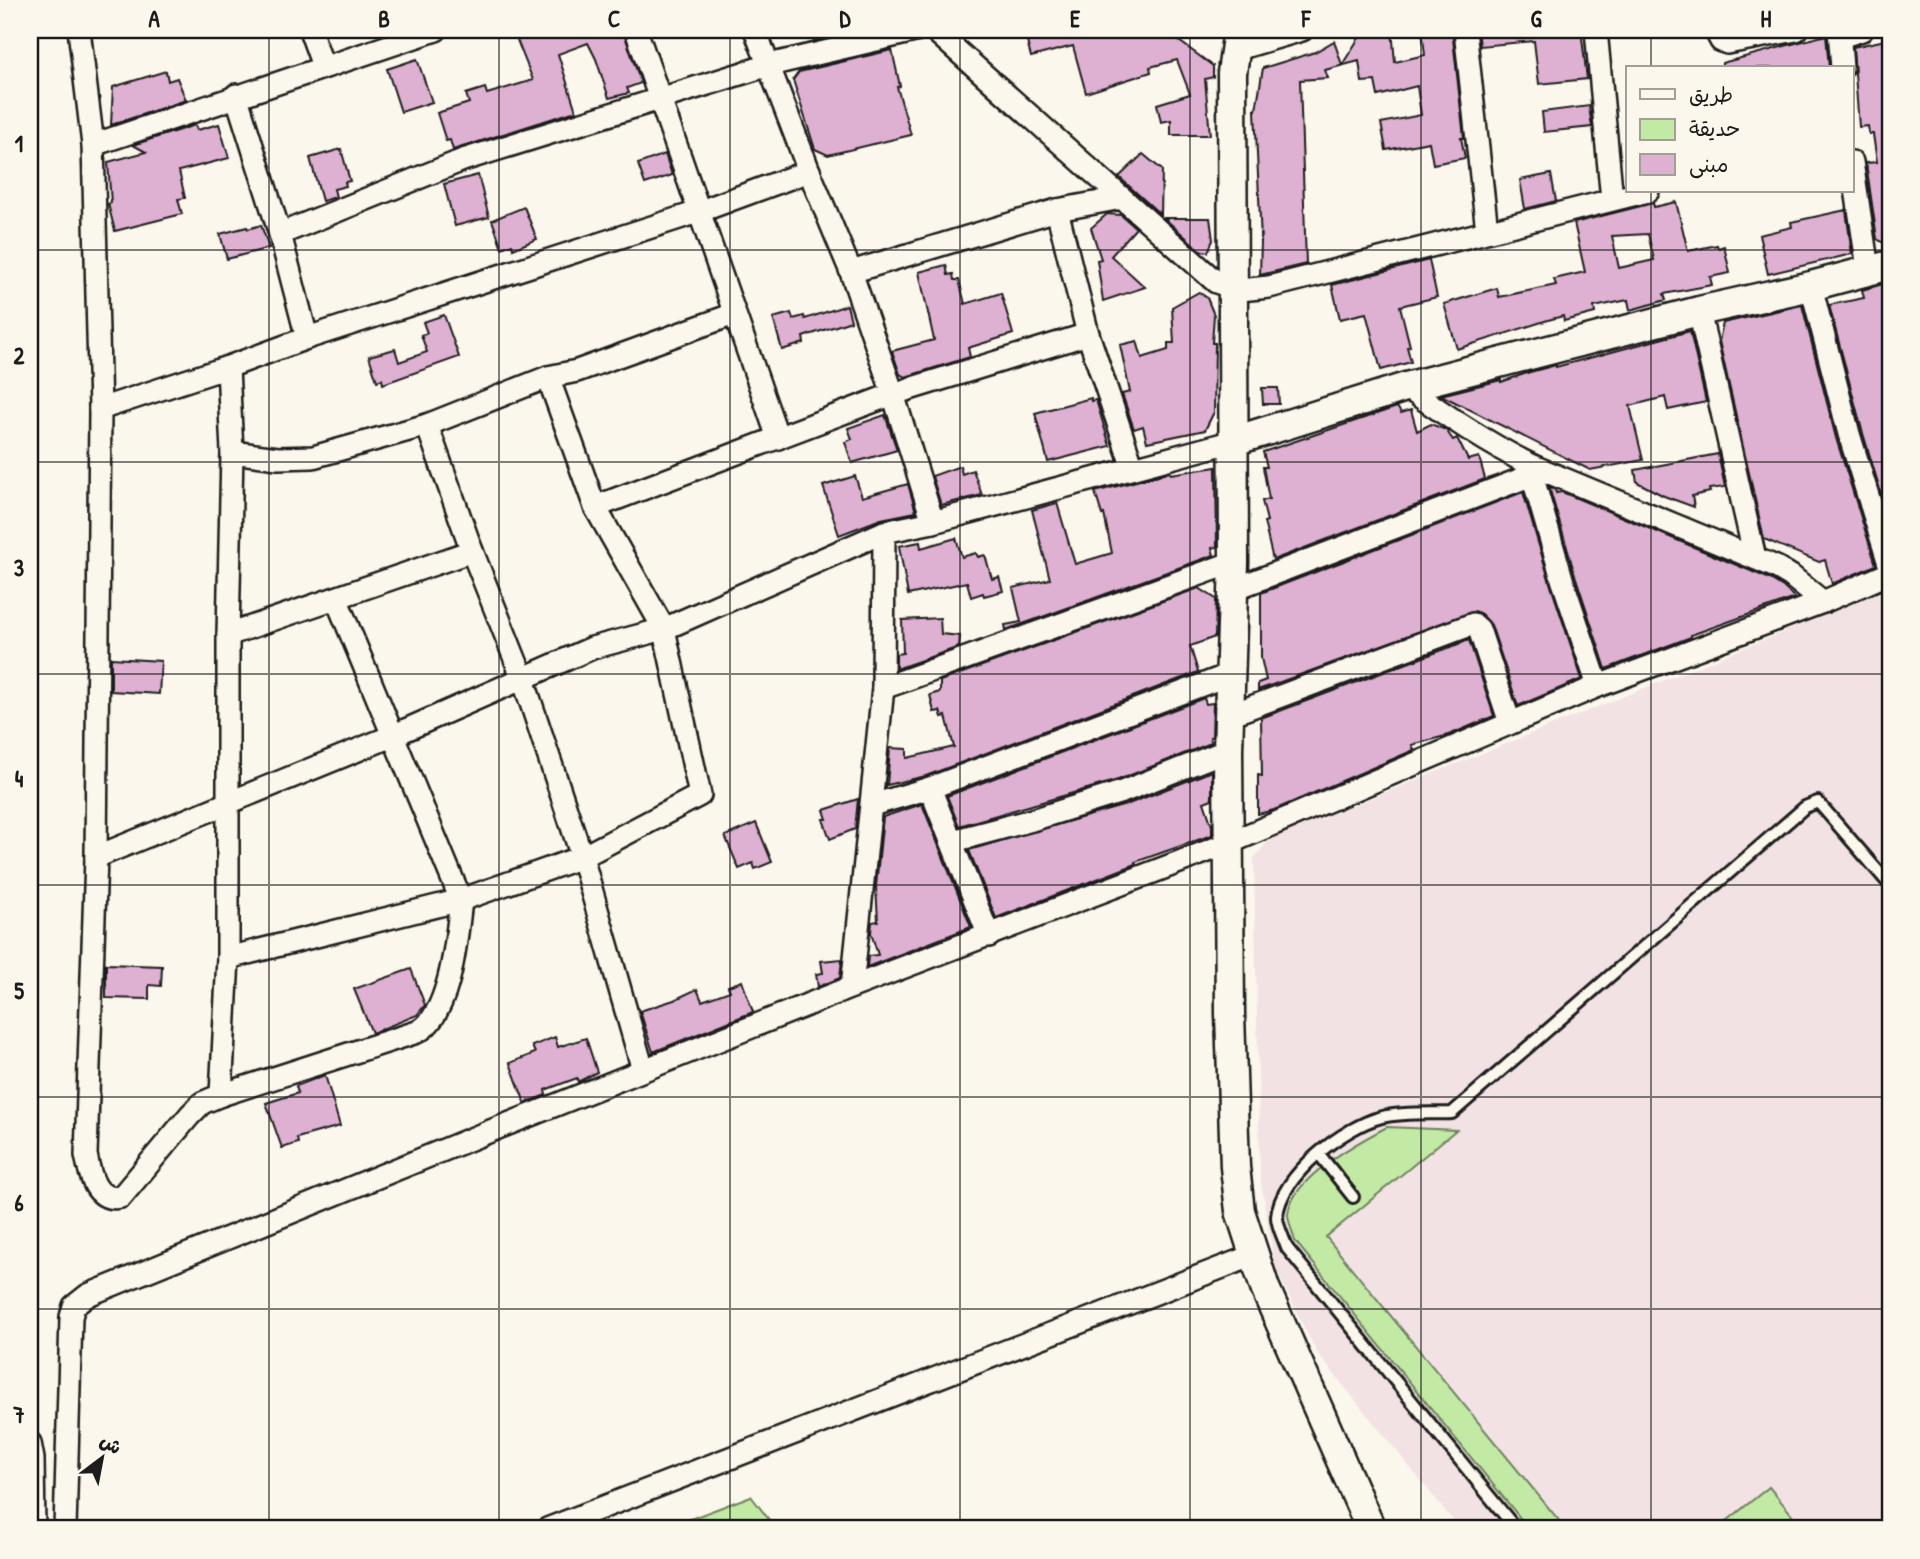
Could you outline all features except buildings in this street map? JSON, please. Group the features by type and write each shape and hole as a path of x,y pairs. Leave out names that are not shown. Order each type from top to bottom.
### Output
{"street":[{"path":"79,30 93,145 100,409 96,858 86,1155 90,1175 100,1193 114,1198 121,1197 202,1103 425,1029 442,1005 457,940 461,900 336,598"},
{"path":"310,30 323,66"},
{"path":"93,145 436,30"},
{"path":"636,30 778,438"},
{"path":"755,30 851,272 933,522"},
{"path":"280,234 463,160 769,65 919,30"},
{"path":"934,30 1216,282 1232,289 1269,286 1644,192"},
{"path":"1302,30 1236,40 1232,289 1234,575 1228,750 1230,1014 1235,1167 1240,1211 1265,1288 1304,1382 1371,1529"},
{"path":"1465,30 1487,232"},
{"path":"1596,30 1612,200"},
{"path":"1715,30 1721,41 1727,43 1796,30"},
{"path":"1842,66 1839,33 1862,30"},
{"path":"236,95 280,234 307,338"},
{"path":"96,858 392,736 592,648 664,629 884,532 933,522 1234,441 1406,387 1879,267 1854,170"},
{"path":"100,409 307,338 698,212 809,171"},
{"path":"851,272 1056,210 1122,198"},
{"path":"1056,210 1088,334 1133,468"},
{"path":"65,1529 71,1317 74,1306 88,1295 852,987 1229,843 1598,686 1823,603 1890,570 1849,433 1811,286"},
{"path":"1699,311 1755,558"},
{"path":"232,452 278,458 313,457 427,425 548,376 577,371 734,314"},
{"path":"595,507 893,394 1088,334"},
{"path":"221,1095 228,958 232,452 228,367"},
{"path":"228,958 461,900 582,857 700,795 664,629 595,507 548,376"},
{"path":"1406,387 1532,471 1755,558 1791,576 1823,603"},
{"path":"427,425 472,551 523,679 582,857 643,1070"},
{"path":"883,688 1234,575 1532,471"},
{"path":"1532,471 1598,686"},
{"path":"852,987 883,688 884,532"},
{"path":"229,635 472,551"},
{"path":"1230,715 1473,624 1479,629 1510,723"},
{"path":"872,805 930,788 1231,674"},
{"path":"953,841 1122,792 1228,750"},
{"path":"930,788 989,936"},
{"path":"547,1529 1254,1255"},
{"path":"30,1443 33,1459 34,1529"}],"lane":[{"path":"1516,1529 1287,1248 1277,1218 1286,1187 1319,1154 1349,1130 1383,1117 1452,1113 1805,807 1818,802 1890,885"},
{"path":"1319,1154 1353,1197"}],"shaded area":[{"path":"1890,589 1890,1529 1460,1529 1317,1353 1275,1268 1260,1176 1254,858 1270,839"}],"green space":[{"path":"1387,1127 1456,1130 1326,1237 1566,1529 1529,1529 1295,1241 1288,1214 1301,1187 1328,1163"},
{"path":"1769,1487 1804,1529 1717,1529"},
{"path":"751,1496 776,1529 664,1529"}]}
